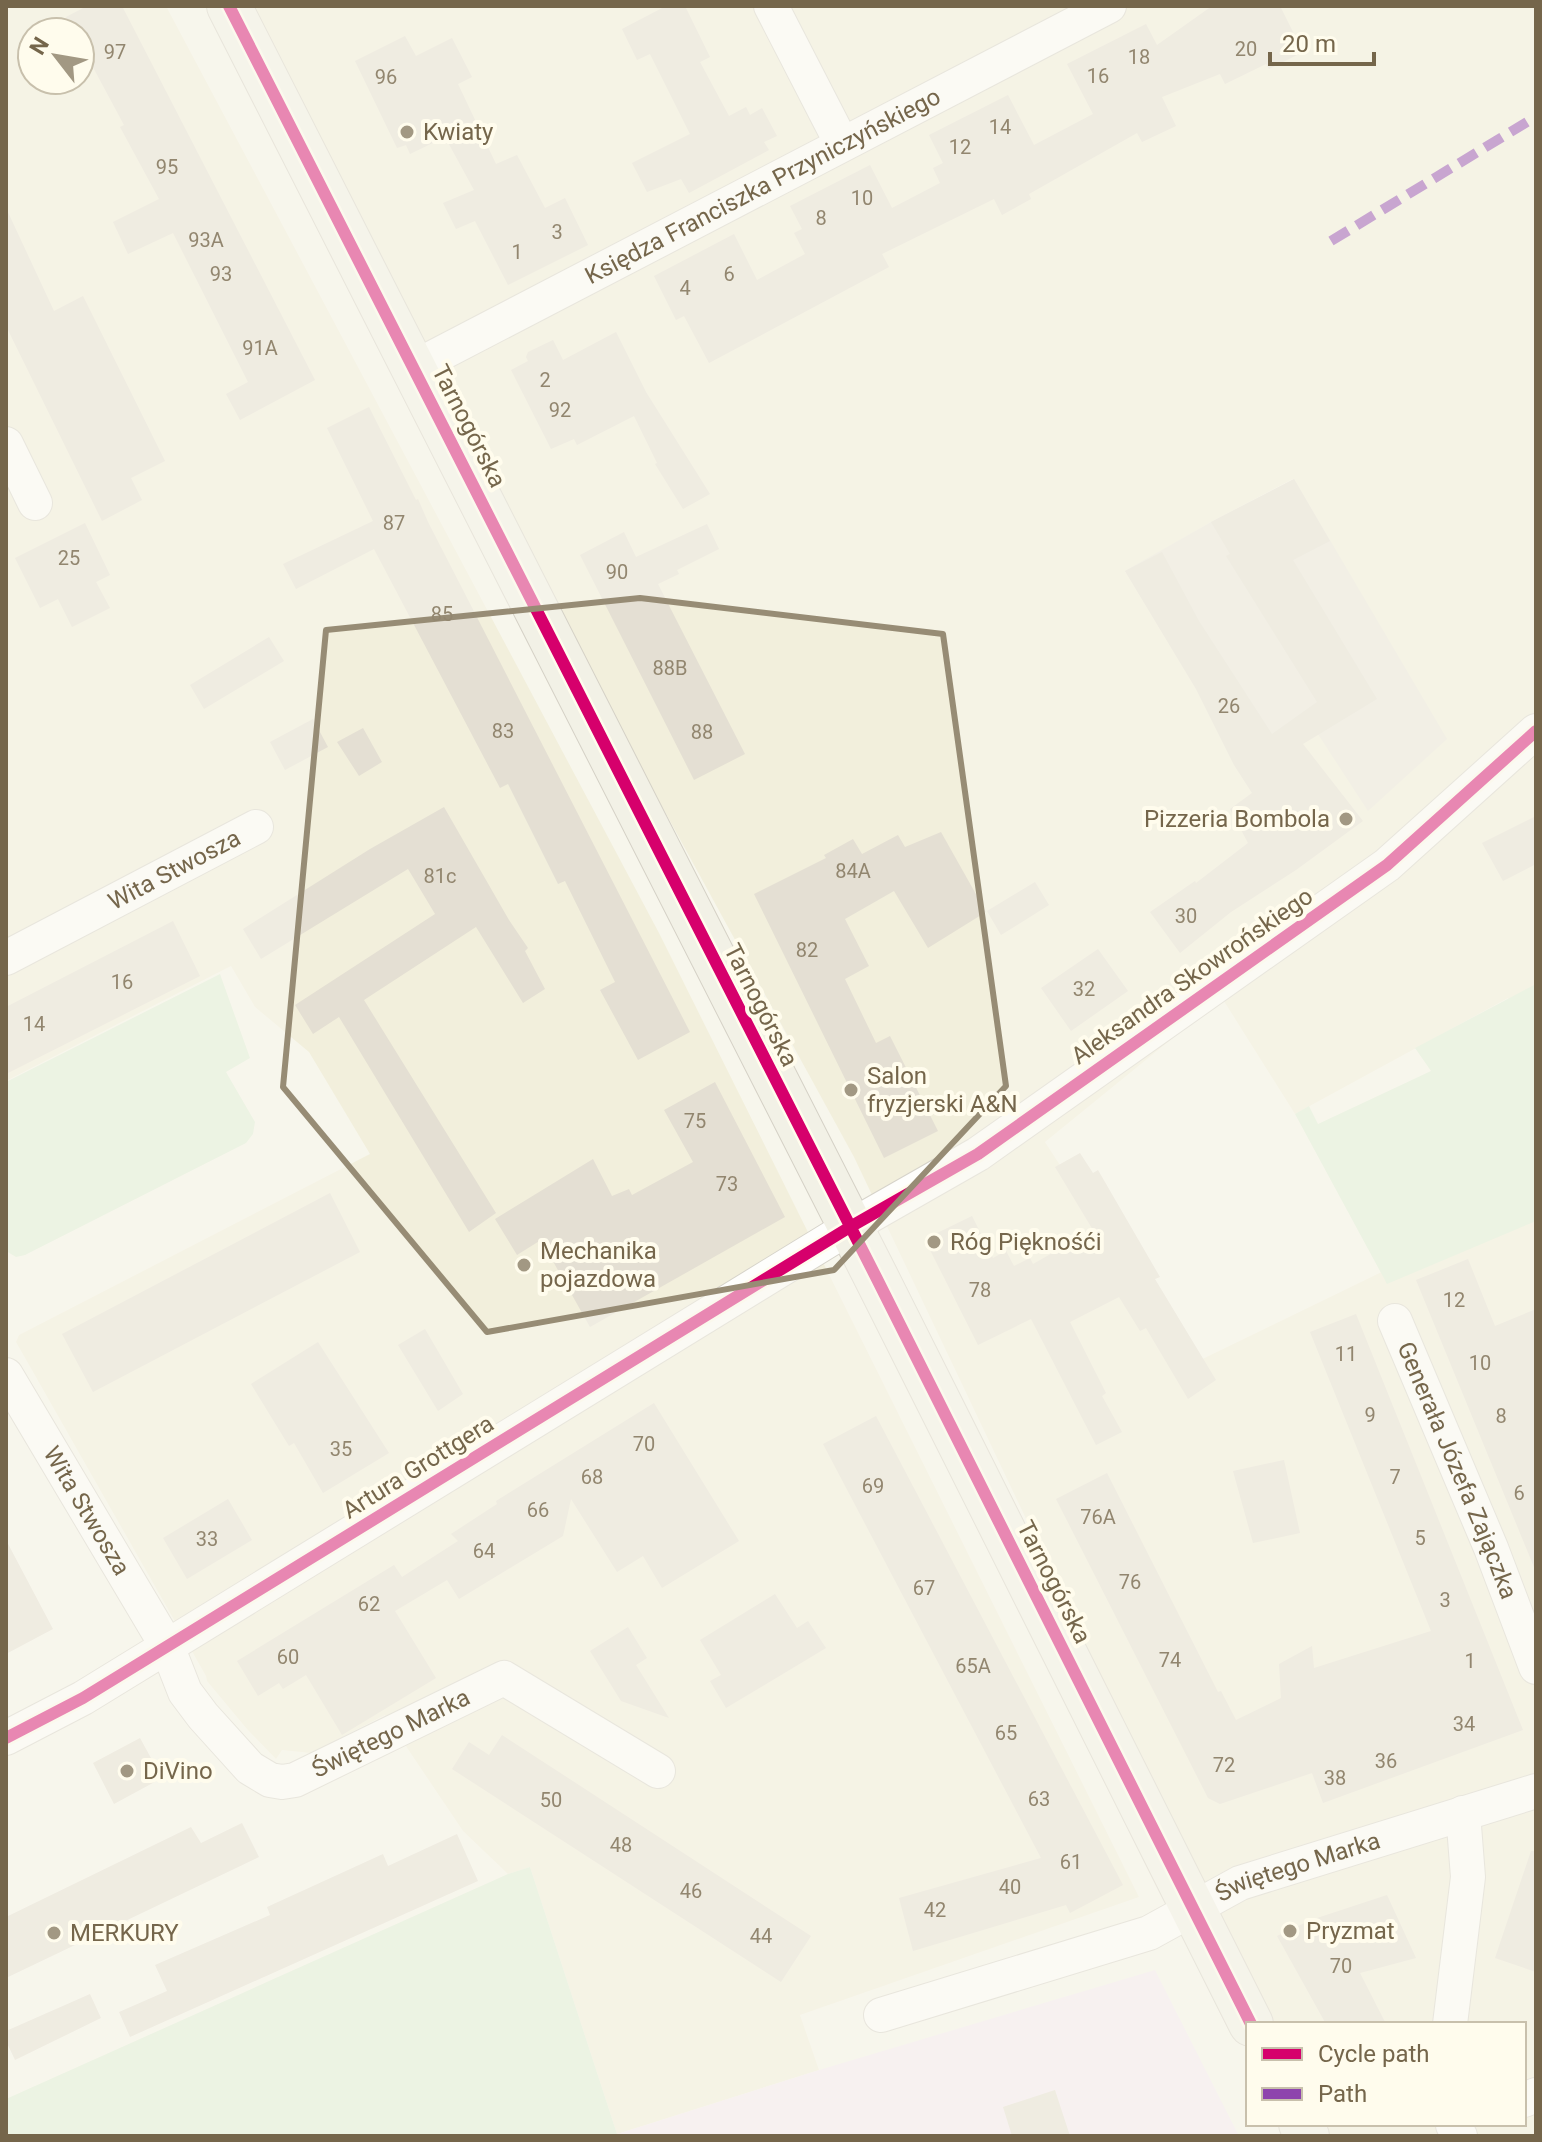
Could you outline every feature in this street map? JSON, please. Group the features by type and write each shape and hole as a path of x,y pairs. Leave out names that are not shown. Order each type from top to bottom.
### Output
{"main road":[{"name":"Tarnogórska","path":"229,6 415,367 1250,2022"}],"street":[{"path":"771,6 842,144"},
{"name":"Księdza Franciszka Przyniczyńskiego","path":"415,367 1109,6"},
{"path":"6,444 35,503"},
{"name":"Aleksandra Skowrońskiego","path":"850,1227 978,1154 1387,865 1536,731"},
{"name":"Wita Stwosza","path":"6,958 256,827"},
{"name":"Artura Grottgera","path":"6,1738 83,1698 850,1227"},
{"name":"Generała Józefa Zajączka","path":"1395,1321 1491,1548 1536,1667"},
{"name":"Wita Stwosza","path":"6,1375 167,1646"},
{"name":"Świętego Marka","path":"167,1646 185,1692 203,1716 250,1768 270,1780 295,1780 504,1678 658,1771"},
{"name":"Świętego Marka","path":"881,2015 1149,1933 1240,1883 1536,1791"},
{"path":"1450,2022 1468,1877 1463,1813"}],"highlighted area":[{"path":"640,598 943,634 1006,1086 834,1270 487,1332 283,1087 326,630"}],"shaded area":[{"path":"6,6 166,6 659,933 1139,1897 800,2015 819,2070 617,2134 530,1867 508,1874 463,1831 385,1715 311,1753 282,1750 276,1759 207,1681 16,1342 19,1335 370,1154 309,1052 255,1007 231,966 6,1081"},
{"path":"241,6 1536,6 1536,1098 1508,998 1295,1114 1222,998 1045,1142 1190,1365 1536,1197 1536,2136 1326,2136 1321,2126 1526,2126 1526,2022 1269,2022 1184,1851 854,1157 428,379","holes":["1293,479 1314,727 1125,572"]},
{"path":"1294,479 1447,739 1368,811 1314,728 1247,773 1125,571"},
{"path":"1155,1970 1239,2136 611,2136 819,2070"}],"green space":[{"path":"220,974 250,1058 226,1072 255,1122 253,1134 246,1143 25,1255 16,1257 6,1251 6,1082"},
{"path":"1536,984 1536,1221 1387,1284 1295,1114 1309,1106 1318,1124 1431,1071 1415,1048"},
{"path":"530,1867 617,2134 6,2136 6,2099 508,1874"}],"building":[{"path":"87,6 122,6 315,380 240,420 226,394 248,382 173,233 128,254 113,222 159,199 120,127 124,125 96,73 96,16 68,16"},
{"path":"666,6 685,6 710,57 700,62 729,116 746,107 750,115 762,108 777,136 764,142 769,150 689,193 681,179 647,192 632,163 690,134 650,54 637,60 622,29"},
{"path":"1212,6 1280,6 1303,52 1269,69 1266,64 1225,84 1220,74 1162,97 1176,126 1142,142 1137,133 1029,194 1031,199 1002,215 994,199 882,254 889,267 709,363 684,316 676,320 654,276 734,234 757,280 805,254 794,233 802,229 790,206 870,165 892,208 940,183 933,168 943,163 929,135 1008,95 1034,145 1093,114 1067,64 1146,24 1157,45"},
{"path":"405,36 416,56 452,38 472,77 458,84 496,164 517,155 545,208 565,198 588,245 508,285 475,221 456,229 443,203 474,190 445,137 410,154 406,145 397,148 355,61"},
{"path":"6,208 54,311 83,296 165,461 131,478 142,500 102,521 6,326"},
{"path":"616,332 646,392 710,494 683,509 655,464 634,416 577,445 574,439 551,449 511,370 528,361 528,352 553,340 563,360"},
{"path":"369,407 690,1032 638,1060 600,990 615,982 565,881 558,884 508,784 500,788 374,549 296,589 283,564 373,521 327,428"},
{"path":"1294,479 1330,541 1293,560 1377,699 1303,744 1363,821 1231,912 1180,953 1150,912 1196,883 1248,843 1230,809 1252,793 1234,765 1196,689 1125,571 1162,552 1199,621 1272,734 1317,702 1226,556 1230,554 1211,522"},
{"path":"85,523 110,575 96,582 110,608 72,627 58,599 40,608 15,558"},
{"path":"707,524 719,549 677,570 679,574 658,584 745,754 694,780 580,555 624,532 636,557"},
{"path":"269,637 284,661 204,709 190,685"},
{"path":"313,719 328,747 285,770 270,742"},
{"path":"363,728 382,762 359,776 337,742"},
{"path":"444,807 528,948 525,951 545,989 523,1003 476,927 364,1000 496,1213 469,1232 339,1017 313,1034 295,1005 435,914 408,869 261,959 243,929 370,849"},
{"path":"1536,816 1536,864 1503,881 1482,843"},
{"path":"941,832 986,912 928,948 894,891 845,919 869,966 845,979 876,1043 890,1036 938,1131 884,1158 754,894 826,858 824,855 853,839 862,854 898,835 905,847"},
{"path":"1035,882 1049,905 1001,935 987,911"},
{"path":"173,921 200,976 6,1074 6,1007"},
{"path":"1098,949 1128,991 1071,1031 1041,988"},
{"path":"715,1082 785,1217 590,1327 541,1240 517,1255 495,1219 593,1159 612,1196 629,1189 632,1195 693,1162 664,1110"},
{"path":"1080,1153 1093,1173 1098,1170 1160,1277 1155,1279 1216,1380 1188,1399 1146,1328 1140,1331 1119,1297 1070,1322 1106,1393 1102,1396 1122,1432 1096,1445 1031,1319 978,1345 929,1248 933,1235 972,1216 993,1258 1006,1251 1014,1266 1030,1258 1033,1264 1093,1230 1055,1167"},
{"path":"330,1193 360,1252 93,1392 62,1334"},
{"path":"1468,1259 1495,1326 1536,1309 1536,1572 1416,1280"},
{"path":"1356,1314 1523,1730 1323,1803 1312,1773 1220,1804 1208,1798 1056,1499 1107,1473 1218,1692 1221,1691 1236,1720 1281,1698 1279,1664 1312,1646 1314,1668 1431,1631 1310,1332"},
{"path":"425,1329 463,1394 438,1411 398,1345"},
{"path":"318,1342 389,1453 323,1493 294,1443 289,1446 251,1384"},
{"path":"654,1403 739,1541 662,1588 643,1556 617,1572 571,1499 563,1536 459,1599 447,1580 395,1611 436,1678 342,1735 306,1675 283,1689 279,1683 258,1696 237,1661 394,1565 402,1577 458,1541 451,1534 497,1504 496,1501"},
{"path":"876,1416 1123,1885 1070,1913 1066,1905 913,1951 899,1898 1041,1858 823,1444"},
{"path":"1284,1460 1300,1533 1253,1543 1233,1471"},
{"path":"228,1499 252,1540 187,1579 163,1538"},
{"path":"6,1540 53,1629 6,1654"},
{"path":"775,1594 797,1628 808,1621 826,1648 726,1708 710,1681 721,1675 700,1640"},
{"path":"628,1627 647,1658 636,1665 669,1718 621,1701 590,1651"},
{"path":"502,1735 811,1936 781,1982 452,1769 469,1742 489,1755"},
{"name":"DiVino","path":"140,1738 162,1778 114,1804 93,1763"},
{"name":"MERKURY","path":"242,1823 259,1857 6,1978 6,1917 191,1827 201,1843"},
{"path":"457,1834 478,1881 130,2037 119,2012 167,1991 155,1965 270,1915 267,1907 383,1854 388,1866"},
{"path":"1531,1851 1536,1851 1536,1972 1495,1958"},
{"path":"1387,1895 1416,1958 1360,1973 1385,2022 1325,2022 1277,1936 1311,1920"},
{"path":"90,1994 101,2018 15,2060 6,2041 6,2031"},
{"path":"1055,2090 1070,2136 1012,2136 1003,2107"}],"marked path":[{"path":"1331,241 1527,122"}],"cycle path":[{"path":"229,6 876,1277 1250,2022"},
{"path":"6,1738 83,1698 850,1227 978,1154 1387,865 1536,731"}],"place":[{"name":"Kwiaty","path":"407,132"},
{"name":"Pizzeria Bombola","path":"1346,819"},
{"name":"Salon fryzjerski A&N","path":"851,1090"},
{"name":"Róg Pięknośći","path":"934,1242"},
{"name":"Mechanika pojazdowa","path":"524,1265"},
{"name":"DiVino","path":"127,1771"},
{"name":"Pryzmat","path":"1290,1931"},
{"name":"MERKURY","path":"54,1933"}]}
